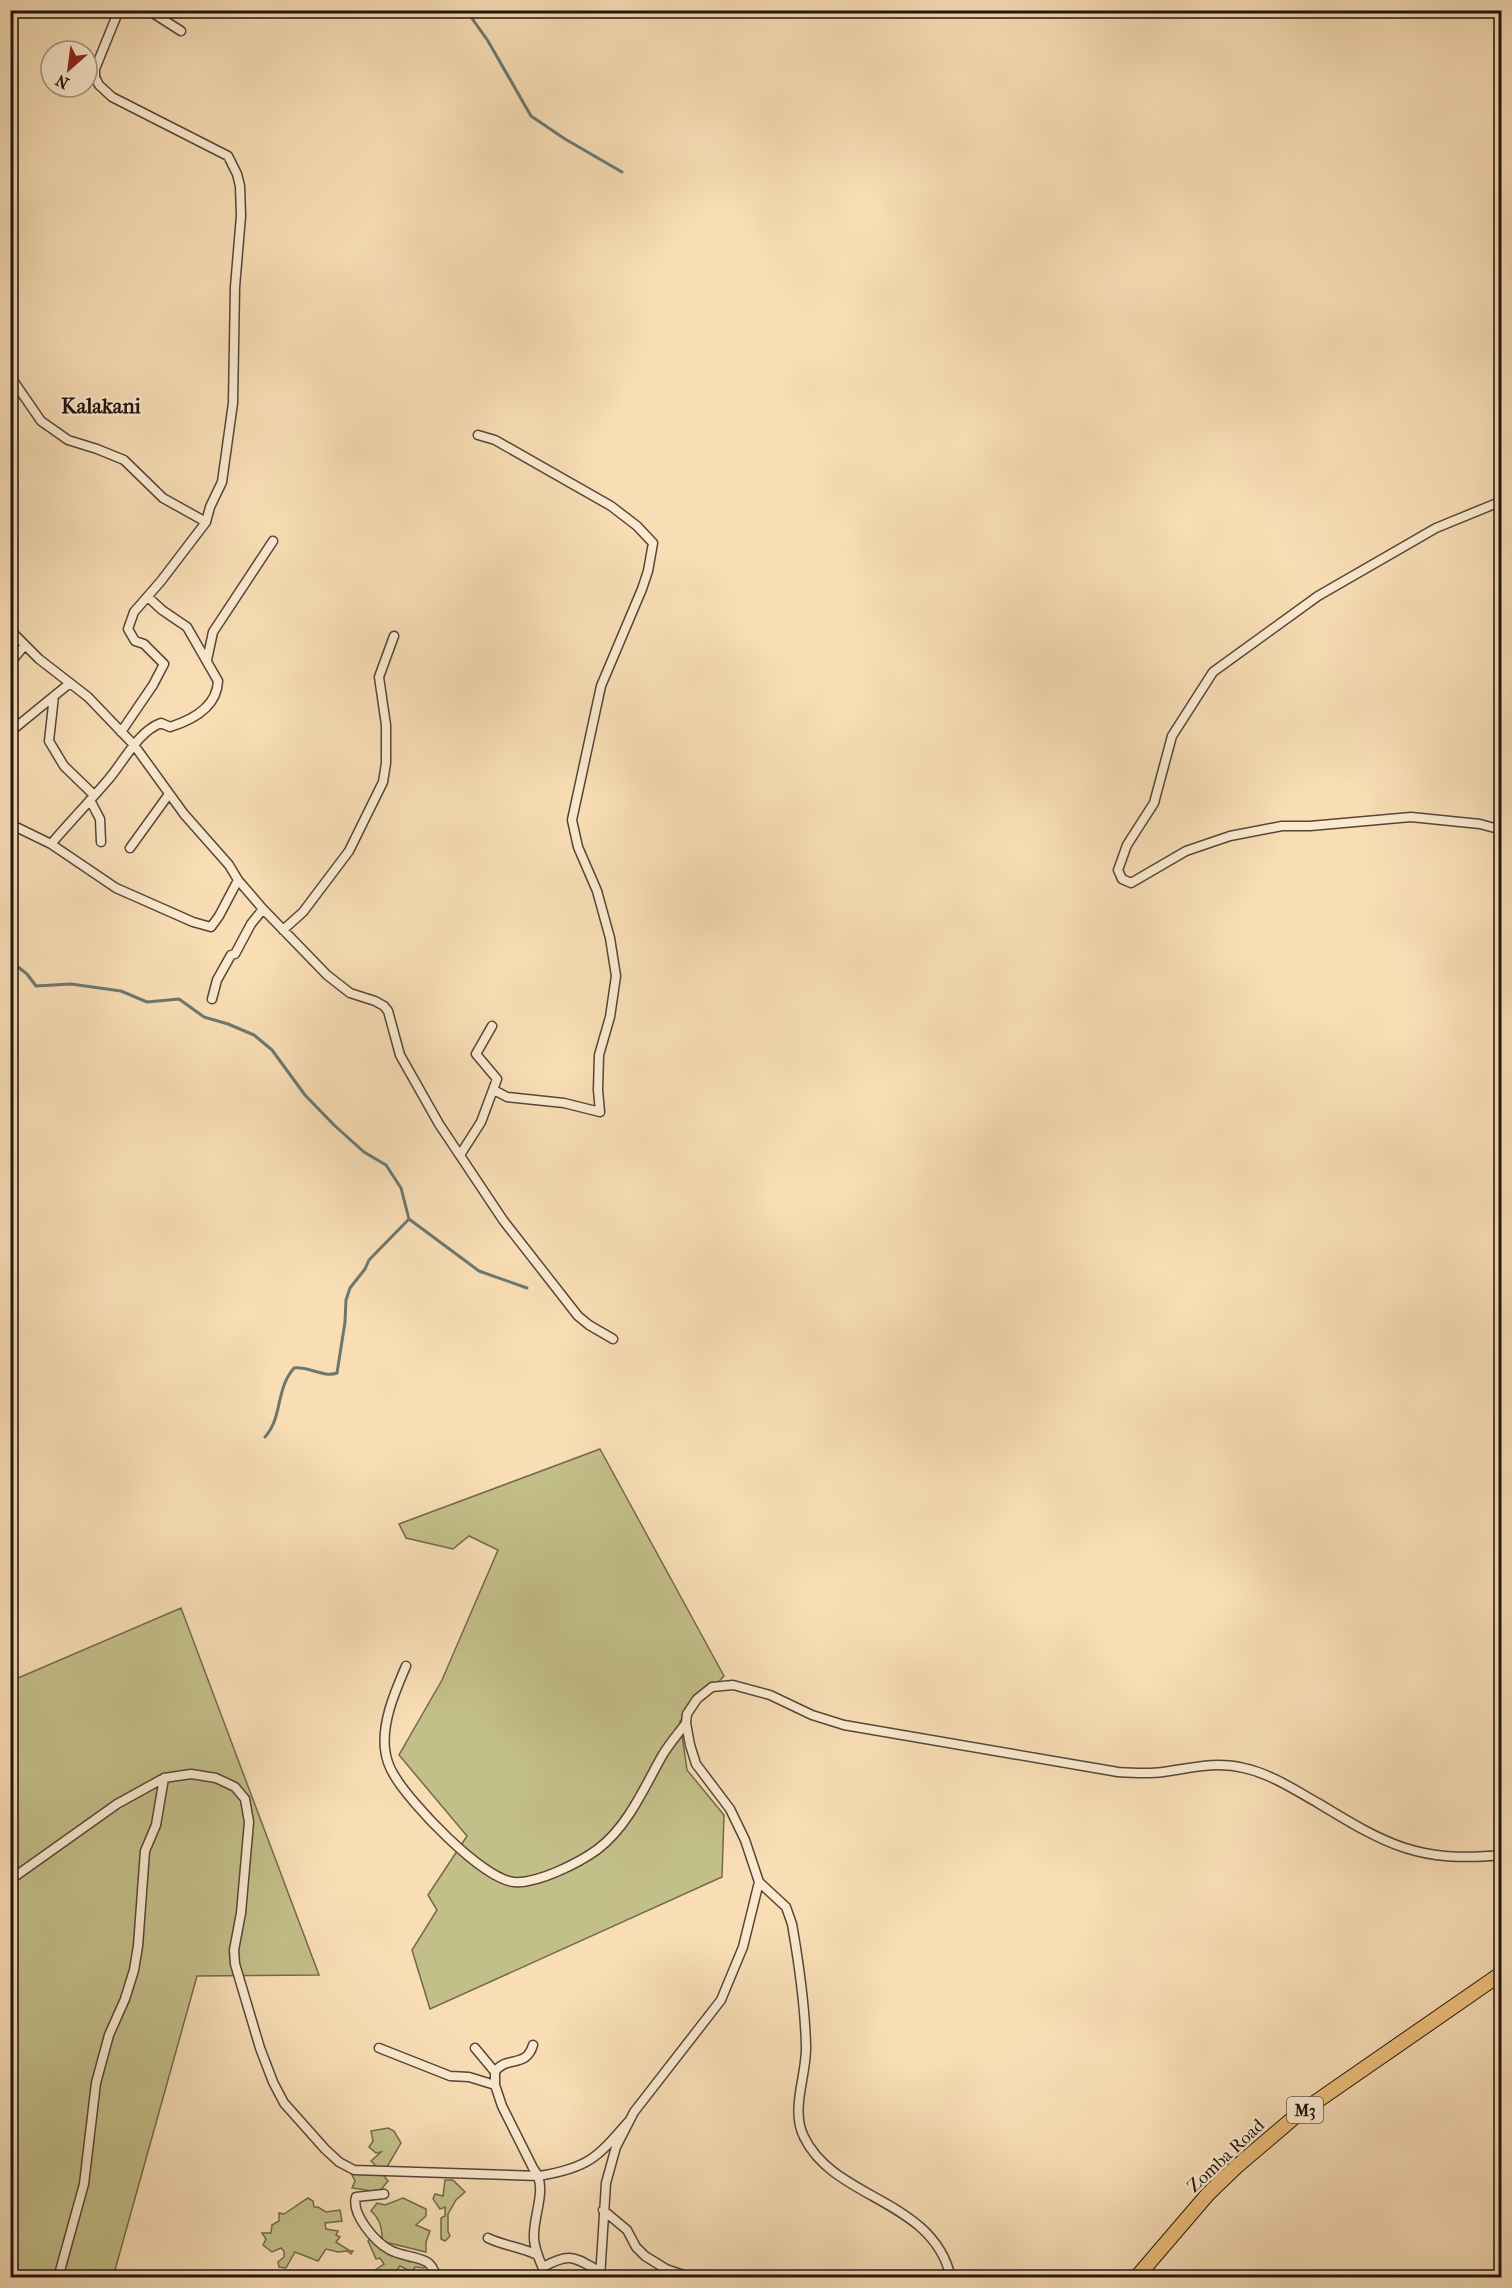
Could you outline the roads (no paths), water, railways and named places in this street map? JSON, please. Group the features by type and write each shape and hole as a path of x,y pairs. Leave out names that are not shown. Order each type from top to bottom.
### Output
{"highway":[{"name":"Zomba Road","path":"1136,2277 1208,2194 1297,2115 1502,1973"}],"street":[{"path":"119,10 95,69 95,77 99,85 125,105 176,128 228,156 240,186 241,216 235,297 233,403 222,482 210,507 206,522 134,612 128,629 135,641 144,644 164,664 153,686 121,732"},
{"path":"148,10 181,32"},
{"path":"10,375 41,421 68,440 98,448 124,460 163,498 206,522"},
{"path":"478,435 495,440 610,506 637,526 653,543 642,589 600,686 572,820 578,847 597,891 610,939 616,976 610,1017 598,1055 600,1112 564,1103 507,1097 494,1090"},
{"path":"1502,501 1436,528 1318,596 1213,672 1172,736 1154,803 1127,845 1118,870 1122,879 1131,883 1186,851 1230,836 1282,826 1411,818 1480,824 1502,830"},
{"path":"207,660 213,632 273,541"},
{"path":"51,844 152,726 161,723 170,727 184,723 207,707 218,691 218,681 187,627 148,597"},
{"path":"10,630 39,659 88,697 134,745 169,794 229,865 238,880 283,930 340,986 350,993 384,1006 388,1011 400,1055 406,1067 439,1125 503,1220 565,1300 589,1326 613,1339"},
{"path":"283,930 303,912 349,851 381,788 386,763 386,725 379,677 394,636"},
{"path":"10,663 25,645"},
{"path":"10,732 70,683"},
{"path":"54,696 49,741 64,766 92,797 100,819 101,842"},
{"path":"130,848 169,794"},
{"path":"10,824 51,844 116,888 193,922 211,927 238,880"},
{"path":"212,999 217,980 231,955 235,954 251,924 263,909"},
{"path":"460,1155 481,1122 497,1079 476,1054 492,1026"},
{"path":"405,1666 391,1702 385,1736 387,1760 393,1774 450,1840 495,1875 511,1882 525,1882 550,1874 597,1849 615,1833 645,1790 663,1754 686,1723"},
{"path":"951,2277 941,2250 915,2223 897,2208 855,2186 833,2171 816,2155 803,2135 799,2108 806,2046 792,1924 786,1907 759,1882 745,1840 730,1809 696,1764 690,1745 686,1723 687,1714 703,1694 712,1687 733,1685 770,1695 813,1715 844,1725 1118,1772 1143,1773 1203,1765 1234,1766 1266,1775 1394,1845 1428,1855 1502,1855"},
{"path":"10,1880 117,1804 164,1778 191,1774 216,1778 235,1787 244,1799 249,1822 241,1913 234,1950 235,1964 273,2082 291,2113 339,2162 354,2170 539,2176 560,2172 593,2159 628,2122 721,2000 743,1947 759,1882"},
{"path":"58,2277 84,2184 96,2083 109,2035 134,1971 145,1851 156,1825 164,1778"},
{"path":"495,2072 501,2065 525,2058 530,2054 532,2045"},
{"path":"379,2048 450,2076 481,2080 495,2085"},
{"path":"475,2048 495,2072 495,2085 502,2106 539,2176 540,2194 534,2236 537,2255 548,2277"},
{"path":"599,2274 608,2169 628,2122"},
{"path":"384,2194 356,2197 354,2204 360,2219 386,2247 426,2262 438,2277"},
{"path":"603,2210 627,2230 636,2247 645,2256 666,2269 692,2277"},
{"path":"488,2238 501,2245 531,2251 537,2255"},
{"path":"543,2267 560,2258 576,2258 599,2274"}],"waterway":[{"path":"466,10 488,41 531,116 622,172"},
{"path":"10,971 18,967 36,986 71,984 121,991 147,1002 179,999 204,1017 254,1035 272,1050 305,1095 334,1125 364,1152 386,1165 401,1188 409,1219 479,1271 527,1288"},
{"path":"265,1437 274,1421 284,1385 294,1368 327,1374 337,1373 346,1300 350,1288 369,1260 409,1219"}],"district":[{"name":"Kalakani","path":"101,406"}]}
